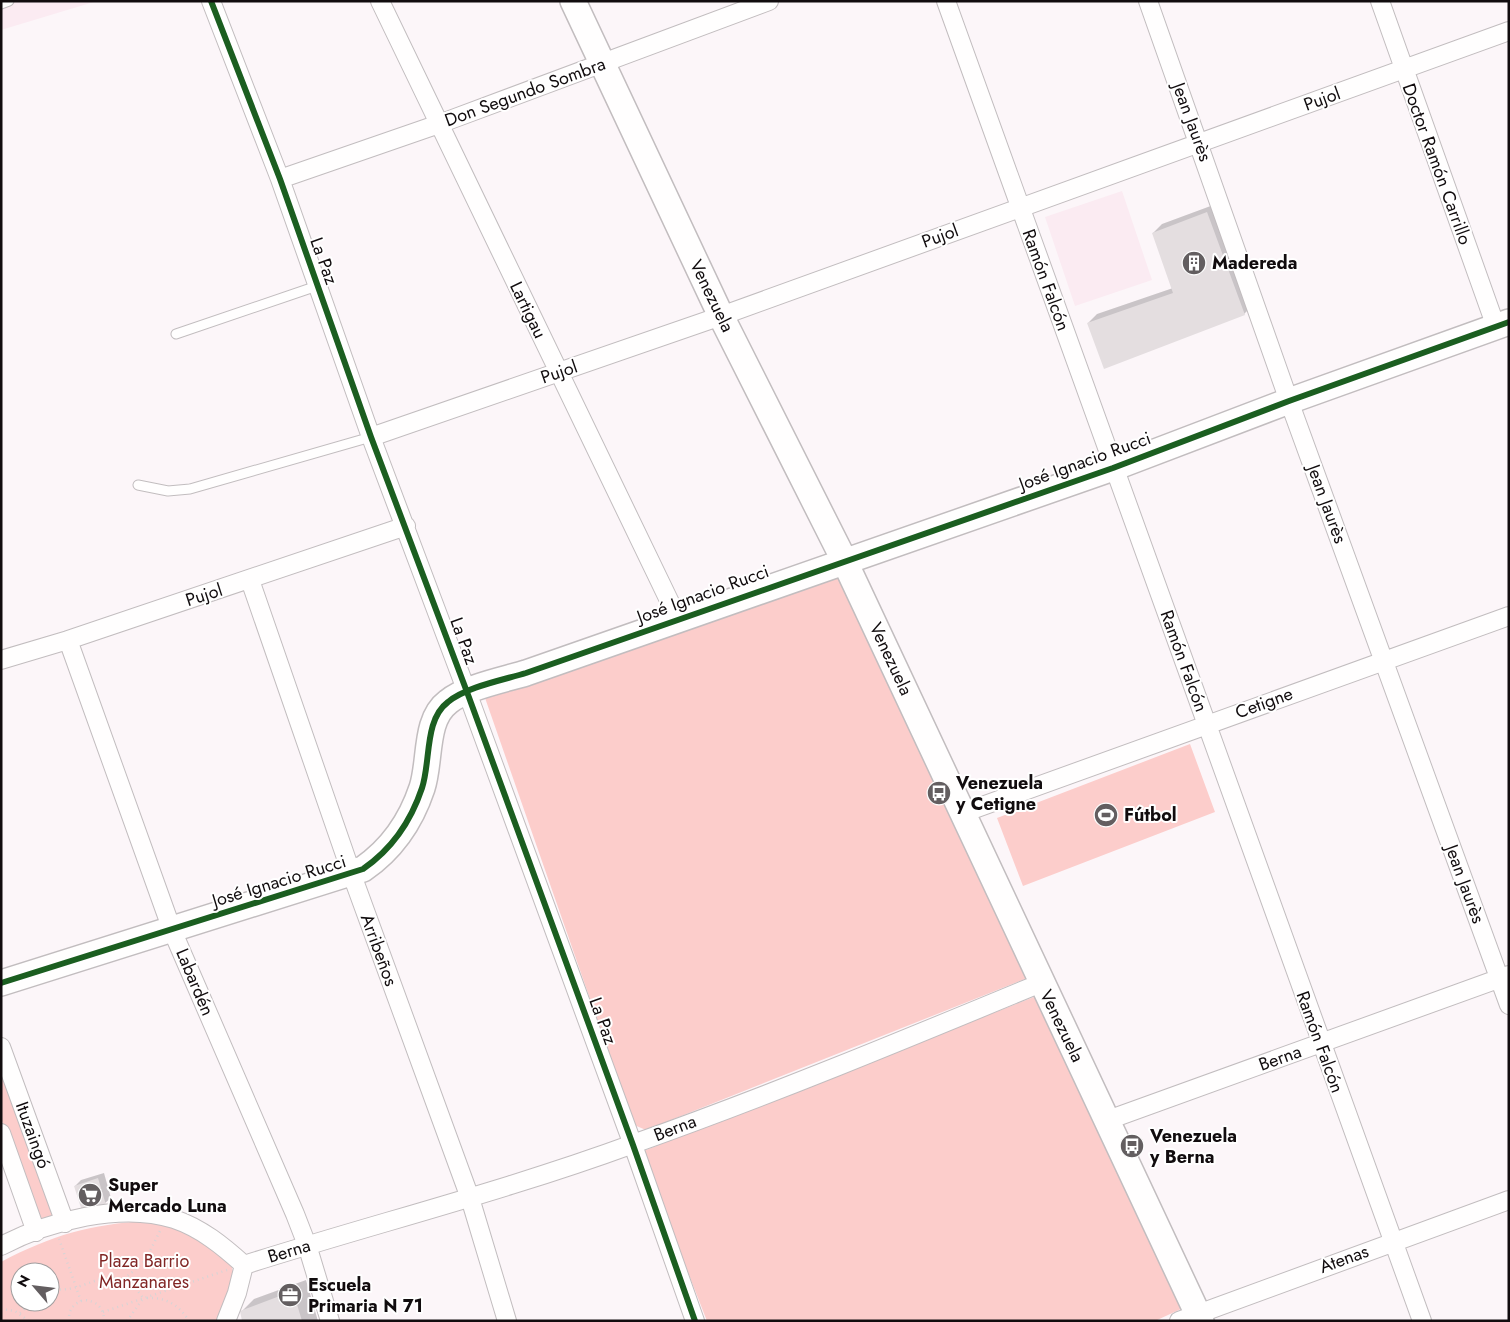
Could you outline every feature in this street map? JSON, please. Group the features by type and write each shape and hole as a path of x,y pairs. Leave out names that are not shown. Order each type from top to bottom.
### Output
{"street":[{"name":"La Paz","path":"211,1 280,179 371,437 406,526 633,1144 694,1321"},
{"name":"Lartigau","path":"380,1 678,619"},
{"name":"Venezuela","path":"572,1 721,316 844,560 964,813 1041,984 1108,1120 1192,1318"},
{"name":"Ramón Falcón","path":"946,1 1320,1044 1395,1241 1422,1321"},
{"name":"Jean Jaurès","path":"1148,1 1200,143 1289,401 1384,660 1504,977 1509,1005"},
{"name":"Doctor Ramón Carrillo","path":"1380,1 1404,69 1502,325"},
{"name":"Don Segundo Sombra","path":"280,179 439,124 764,2"},
{"name":"Pujol","path":"371,437 721,316 1019,206 1200,143 1509,31"},
{"name":"José Ignacio Rucci","path":"1,984 352,875 378,858 404,828 422,787 438,713 447,702 467,692 1113,468 1289,401 1502,325"},
{"name":"Pujol","path":"1,660 250,580 406,526"},
{"name":"Arribeños","path":"250,580 352,875 470,1198 507,1321"},
{"name":"Cetigne","path":"964,813 1509,616"},
{"name":"Labardén","path":"68,640 172,930 307,1245 330,1321"},
{"name":"Berna","path":"1108,1120 1504,977"},
{"name":"Berna","path":"244,1265 470,1198 633,1144 843,1064 1041,984"},
{"name":"Ituzaingó","path":"1,1047 60,1225"},
{"name":"Ituzaingó","path":"1,1132 36,1232"},
{"name":"Atenas","path":"1192,1318 1509,1200"},
{"name":"Berna","path":"1,1246 36,1232 94,1215 123,1212 164,1216 175,1219 215,1240 244,1265"},
{"name":"Berna","path":"226,1321 237,1293 244,1265"}],"lane":[{"path":"1,4 8,1"},
{"path":"176,334 317,286"},
{"path":"138,485 168,490 190,489 371,437"}],"path":[{"path":"124,1279 145,1261 158,1236 164,1216"},
{"path":"60,1225 81,1301"},
{"path":"103,1312 244,1265"},
{"path":"60,1289 68,1290 99,1278 124,1279 143,1298 166,1299 184,1312 189,1321"},
{"path":"127,1321 143,1298"},
{"path":"69,1321 70,1310 81,1301 96,1302 103,1312 104,1321"},
{"path":"1,1309 20,1313 29,1321"}],"shaded area":[{"path":"1,1 97,1 1,30"},
{"path":"1122,191 1152,280 1075,306 1045,217"}],"green space":[{"path":"842,575 1030,977 646,1130 634,1125 484,695"},
{"name":"Fútbol","path":"1190,744 1215,812 1023,886 997,818"},
{"path":"1039,995 1181,1309 1155,1321 707,1321 641,1152"},
{"path":"1,1065 55,1220 39,1226 1,1118"},
{"name":"Plaza Barrio Manzanares","path":"147,1221 175,1227 203,1241 231,1263 234,1276 219,1321 1,1321 1,1262 55,1238 108,1225"}],"building":[{"name":"Madereda","path":"1207,212 1245,315 1104,369 1087,323 1173,293 1152,233"},
{"name":"Super Mercado Luna","path":"98,1178 106,1205 88,1210 81,1208 74,1186"},
{"path":"293,1291 302,1321 242,1321 240,1311"}],"cycle path":[{"path":"211,1 280,179 371,437 467,692 633,1145 695,1321"},
{"path":"1,983 363,869 383,853 406,823 422,788 429,742 435,719 448,702 465,692 485,684 526,673 1113,468 1289,401 1509,322"}],"place":[{"name":"Madereda","path":"1194,263"},
{"name":"Venezuela y Cetigne","path":"939,793"},
{"name":"Fútbol","path":"1106,815"},
{"name":"Venezuela y Berna","path":"1132,1146"},
{"name":"Super Mercado Luna","path":"90,1195"},
{"name":"Escuela Primaria N 71","path":"290,1295"}]}
